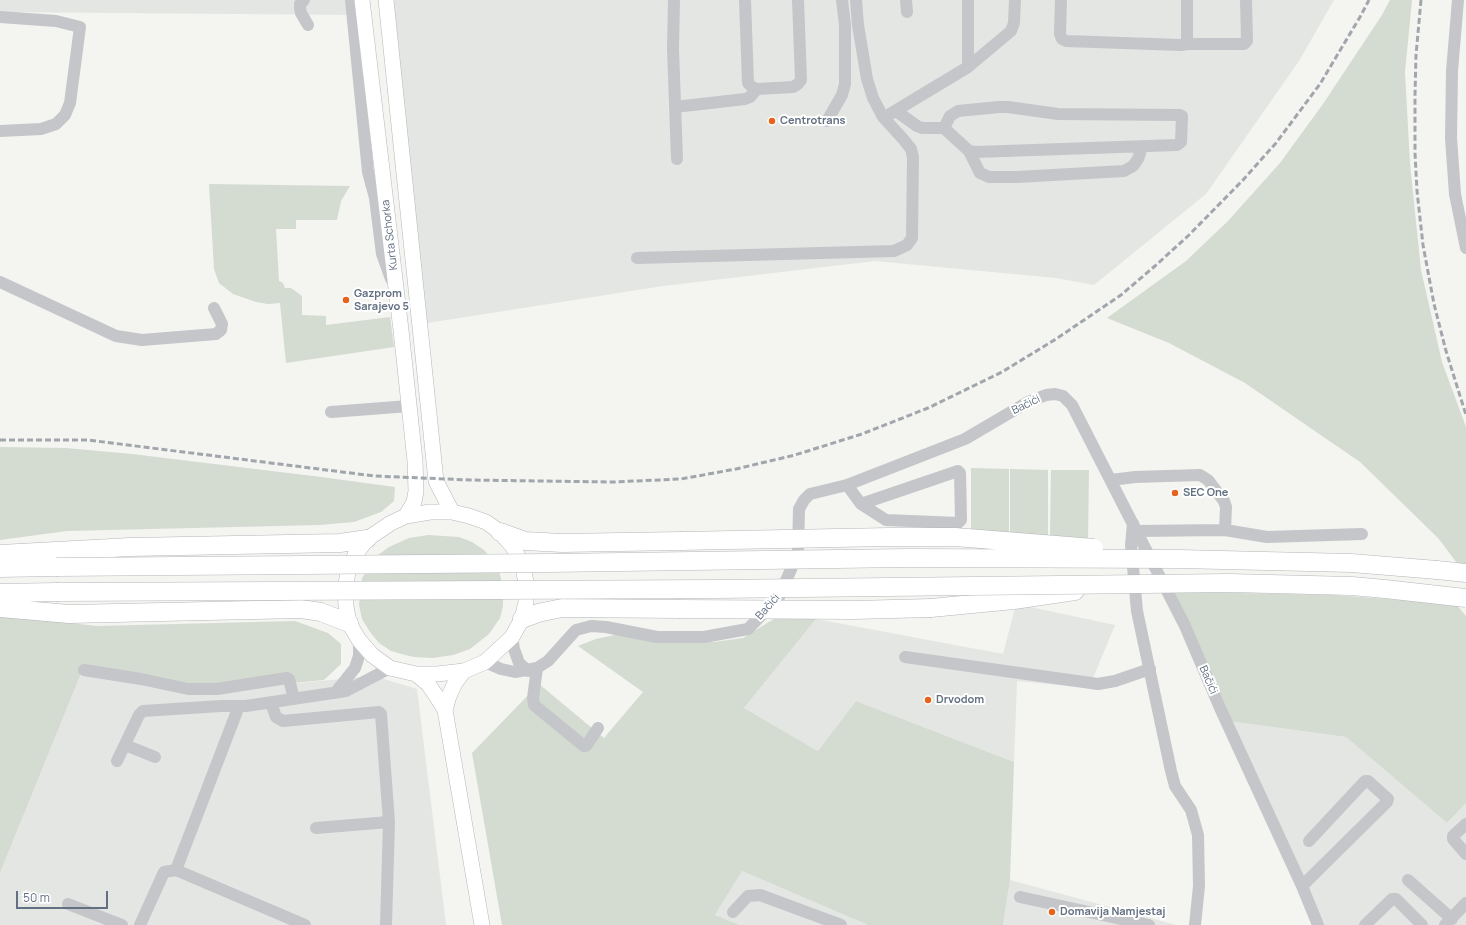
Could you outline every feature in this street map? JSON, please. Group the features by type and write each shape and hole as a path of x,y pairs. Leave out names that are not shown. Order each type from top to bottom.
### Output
{"highway":[{"path":"500,532 525,541 562,543 955,537 1112,549 1367,556 1437,570"},
{"path":"0,554 130,547 333,543 367,539"},
{"path":"0,568 908,558 1171,559 1328,563 1466,573"},
{"path":"0,593 717,589 1229,583 1314,585 1385,589 1466,598"},
{"path":"522,619 538,613 562,608 854,610 931,608 1014,600 1113,585"},
{"path":"0,608 69,614 301,609 321,612 349,624"}],"main road":[{"name":"Kurta Schorka","path":"362,0 415,461 416,491 414,502 406,516"},
{"name":"Kurta Schorka","path":"386,0 422,333 436,481 452,512"},
{"path":"430,512 452,512 486,522 500,532 513,547 522,564 526,582 526,602 522,619 512,637 485,662 464,671 437,674 416,674 390,668 379,661 359,640 349,624 345,590 348,572 355,555 367,539 391,523 406,516 430,512"},
{"path":"445,710 455,682 464,671"},
{"path":"416,674 428,684 445,710 482,925"}],"street":[{"path":"304,0 300,4 300,8 301,13 308,25"},
{"path":"351,0 368,172 375,198 382,254 397,295"},
{"path":"674,0 673,49 677,159"},
{"path":"745,0 748,82 752,87 757,89 793,87 801,80 798,0"},
{"path":"827,121 842,95 845,84 845,25 842,0"},
{"path":"638,258 894,251 907,246 912,238 913,156 911,149 883,117 873,98 867,79 856,0"},
{"path":"968,0 968,67"},
{"path":"883,117 896,111 968,67 1013,28 1015,0"},
{"path":"1061,0 1060,34 1062,39 1066,41 1187,44 1244,44 1246,41 1246,0"},
{"path":"1187,0 1187,44"},
{"path":"1458,0 1452,72 1451,138 1455,194 1466,248"},
{"path":"0,17 56,21 80,27 70,103 65,115 56,124 41,128 0,131"},
{"path":"675,107 745,99 750,97 757,89"},
{"path":"944,128 950,116 958,111 999,107 1058,114 1182,116 1181,142 1177,145 984,152 969,151"},
{"path":"896,111 922,128 944,128 969,151 980,173 989,177 1017,177 1124,171 1133,166 1138,159 1142,146"},
{"path":"0,282 116,336 142,340 216,334 221,330 222,324 214,308"},
{"name":"Bačići","path":"532,670 548,662 576,630 591,626 606,627 657,637 704,636 748,629 780,597 798,553 799,509 804,500 810,494 847,485 965,439 1028,402 1046,395 1054,394 1063,396 1072,405 1185,626 1220,708 1302,886 1318,925"},
{"path":"331,412 409,406"},
{"path":"847,485 861,504 886,520 958,523 961,520 960,473 958,471 861,504"},
{"path":"1111,480 1135,477 1200,475 1205,477 1224,501 1226,506 1225,530"},
{"path":"1196,925 1199,886 1198,835 1191,810 1175,786 1170,771 1137,611 1131,545 1135,527 1225,530 1259,537 1362,534"},
{"path":"512,637 518,662 532,670"},
{"path":"335,693 355,668 359,656 359,640"},
{"path":"904,657 1098,684 1115,681 1150,669"},
{"path":"485,662 501,669 515,672 532,670"},
{"path":"117,761 139,715 143,711 271,703 335,693 352,689 390,668"},
{"path":"84,670 141,679 188,689 217,689 287,678 289,679 294,699"},
{"path":"532,670 534,705 584,746 586,746 598,728"},
{"path":"271,703 276,717 283,721 379,712 381,714 389,822 386,925"},
{"path":"176,870 239,706"},
{"path":"124,745 155,757"},
{"path":"1302,886 1387,802 1388,799 1368,781 1366,781 1309,841"},
{"path":"316,828 389,822"},
{"path":"1466,824 1453,836 1453,839 1466,854"},
{"path":"140,925 164,872 176,870 305,925"},
{"path":"1408,880 1449,922 1466,902"},
{"path":"733,912 748,896 760,895 841,925"},
{"path":"1020,897 1149,925"},
{"path":"1365,925 1392,899 1396,899 1422,925"},
{"path":"68,904 122,925"}],"shaded area":[{"path":"0,0 357,0 359,15 0,12"},
{"path":"386,0 1334,0 1299,61 1206,194 1094,285 1056,278 875,261 663,286 421,324"},
{"path":"1390,0 1412,0 1405,72 1410,164 1421,270 1442,362 1466,427 1466,575 1438,538 1360,462 1245,383 1169,343 1107,318 1186,261 1228,221 1280,163 1323,104 1382,15"},
{"path":"209,184 350,186 341,201 337,220 296,220 296,229 276,229 279,281 283,283 285,288 291,288 302,296 302,315 326,316 326,325 390,317 394,347 286,363 280,303 268,304 256,302 233,294 219,283 214,269"},
{"path":"0,447 66,448 132,454 395,487 394,501 381,512 354,522 319,525 67,531 0,540"},
{"path":"971,468 1009,469 1009,537 971,537"},
{"path":"1010,469 1048,470 1048,538 1010,537"},
{"path":"1051,470 1089,470 1088,539 1050,538"},
{"path":"428,535 459,537 472,542 484,550 494,561 500,574 503,591 503,606 500,618 489,634 470,649 453,655 433,658 405,655 391,651 379,643 362,619 359,605 362,578 378,555 389,547 409,538"},
{"path":"1172,589 1240,593 1334,595 1456,604 1466,616 1466,803 1447,823 1346,737 1228,721"},
{"path":"1016,604 1115,625 1089,688 1017,681 1014,762 856,701 818,751 744,708 816,619 1003,654"},
{"path":"0,615 97,626 295,621 328,633 341,644 341,664 324,680 200,692 82,671 0,873"},
{"path":"777,617 816,619 744,708 818,751 856,701 1014,762 1010,880 1003,925 868,925 742,871 715,915 740,925 502,925 472,753 539,684 604,738 643,692 578,646 596,639 615,635 714,642 743,638"},
{"path":"82,671 200,692 374,676 417,689 446,925 0,925 0,873"},
{"path":"1228,721 1346,737 1447,823 1466,803 1466,925 1323,925"},
{"path":"742,871 868,925 740,925 715,915"},
{"path":"1010,880 1176,925 1003,925"}],"railway":[{"path":"0,440 88,440 374,476 470,480 613,482 681,479 736,469 795,455 862,434 928,408 1002,372 1056,339 1121,295 1155,266 1189,235 1243,180 1276,143 1320,84 1369,0"},
{"path":"1421,0 1416,55 1415,95 1415,153 1417,191 1423,245 1434,304 1446,351 1466,415"}],"place":[{"name":"Centrotrans","path":"772,121"},
{"name":"Gazprom Sarajevo 5","path":"346,300"},
{"name":"SEC One","path":"1175,493"},
{"name":"Drvodom","path":"928,700"},
{"name":"Domavija Namjestaj","path":"1052,912"}]}
